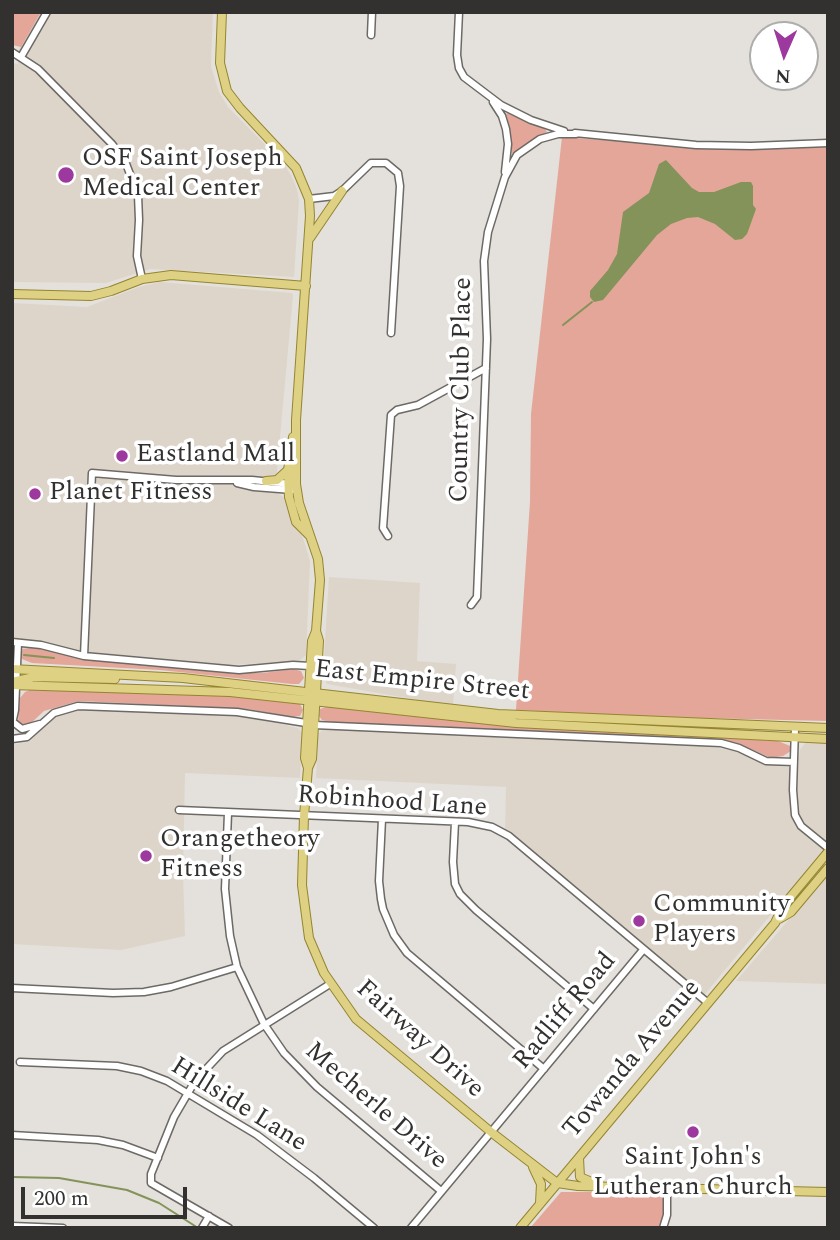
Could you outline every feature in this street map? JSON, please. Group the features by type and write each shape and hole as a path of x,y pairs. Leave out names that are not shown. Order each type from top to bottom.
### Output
{"main road":[{"path":"222,12 220,63 227,91 296,168 310,199"},
{"path":"309,241 342,191"},
{"name":"Fairway Drive","path":"292,487 310,199"},
{"path":"12,294 91,296 142,279 179,275 306,286"},
{"name":"Fairway Drive","path":"296,420 288,470 296,522 311,537 317,550 319,569 316,631 312,641 310,666 312,696"},
{"path":"266,481 277,480 288,470"},
{"name":"Fairway Drive","path":"316,631 320,641 312,696 312,759 308,768 302,860 304,909 313,949 330,984 356,1019 491,1132 557,1183"},
{"name":"East Empire Street","path":"14,678 134,674 516,723 828,739"},
{"name":"East Empire Street","path":"14,678 312,696 498,714 828,728"},
{"name":"Towanda Avenue","path":"779,919 783,906 828,850"},
{"name":"Towanda Avenue","path":"520,1228 779,919 791,912 828,868"},
{"path":"579,1158 580,1177 603,1186"},
{"path":"532,1164 541,1184 540,1203"},
{"path":"557,1183 828,1192"}],"street":[{"path":"21,57 47,12"},
{"path":"371,35 372,12"},
{"name":"Country Club Place","path":"459,12 457,55 459,68 468,81 490,98 531,120 576,134"},
{"path":"12,52 38,69 112,144 125,161 138,195 137,256 142,279"},
{"name":"Country Club Place","path":"471,606 477,597 486,368 485,248 505,177 508,144 502,116 490,98"},
{"name":"Country Club Place","path":"505,177 517,155 531,144 558,134 696,145 828,143"},
{"path":"310,199 334,196 371,163 389,164 399,176 391,333"},
{"path":"388,536 383,528 391,415 397,410 418,405 486,368"},
{"path":"83,656 92,473 232,482 266,481 292,487"},
{"path":"232,482 254,487 292,487"},
{"path":"42,723 22,729 13,723 15,642 41,645 83,656 239,670 310,666"},
{"path":"12,739 27,737 60,710 85,705 237,712 310,724 711,743 739,748 766,761 794,762"},
{"path":"795,728 795,815 801,825 828,850"},
{"name":"Robinhood Lane","path":"179,810 486,825 507,834 708,1003"},
{"name":"Mecherle Drive","path":"228,813 225,906 237,967 264,1024 284,1053 317,1087 441,1191"},
{"path":"382,819 380,890 383,909 394,935 407,953 544,1069"},
{"path":"455,822 454,879 460,894 594,1009"},
{"name":"Radliff Road","path":"411,1228 643,950"},
{"path":"12,988 144,992 171,988 237,967"},
{"path":"229,1228 151,1183 151,1174 187,1092 210,1062 264,1024 330,984"},
{"name":"Hillside Lane","path":"20,1062 128,1068 153,1074 257,1135 306,1171 374,1228"},
{"path":"12,1135 98,1140 123,1145 158,1158"},
{"path":"663,1228 667,1215 667,1187"},
{"path":"202,1228 209,1216"},
{"path":"12,1226 63,1228"}],"shaded area":[{"path":"12,12 41,12 21,47 12,45"},
{"path":"41,12 213,12 211,66 219,92 228,107 283,163 297,189 299,201 294,277 150,269 106,283 12,282 12,63 18,64 18,50"},
{"path":"507,113 547,132 512,154 505,116"},
{"path":"562,137 715,148 828,146 828,721 516,710 530,502 531,414"},
{"path":"666,160 699,192 714,192 741,182 751,182 753,205 756,209 747,234 742,239 735,240 715,224 698,217 671,224 657,235 603,300 594,302 590,291 608,270 617,254 623,212 649,193 659,164"},
{"path":"160,282 293,295 275,492 285,498 310,561 306,655 299,661 230,665 90,652 89,663 12,657 12,303 87,307"},
{"path":"329,577 420,583 417,661 456,664 453,706 327,684 323,673"},
{"path":"36,647 82,659 236,673 293,669 301,671 304,678 299,684 292,684 160,670 32,663 22,659 23,649"},
{"path":"30,690 233,696 293,702 300,704 303,710 300,716 292,717 248,709 79,701 44,711 29,725 23,726 18,721 20,698"},
{"path":"329,706 485,724 778,741 790,746 791,751 771,758 742,745 723,741 330,722 319,716 320,709"},
{"path":"76,709 237,715 298,728 302,733 300,778 185,773 185,936 121,950 12,944 12,745 30,741 44,725 58,715"},
{"path":"360,728 704,746 732,750 769,765 798,768 800,750 805,743 828,743 828,846 700,1000 505,837 506,787 316,778 318,734 324,729"},
{"path":"828,874 828,984 736,981"},
{"path":"561,1192 661,1192 665,1206 660,1228 530,1228"}],"waterway":[{"path":"563,325 592,302"},
{"path":"24,655 54,658"},
{"path":"12,1177 59,1178 127,1190 159,1203 195,1226"}],"place":[{"name":"OSF Saint Joseph Medical Center","path":"66,175"},
{"name":"Eastland Mall","path":"122,456"},
{"name":"Planet Fitness","path":"35,494"},
{"name":"Orangetheory Fitness","path":"146,856"},
{"name":"Community Players","path":"639,921"},
{"name":"Saint John's Lutheran Church","path":"693,1132"}]}
